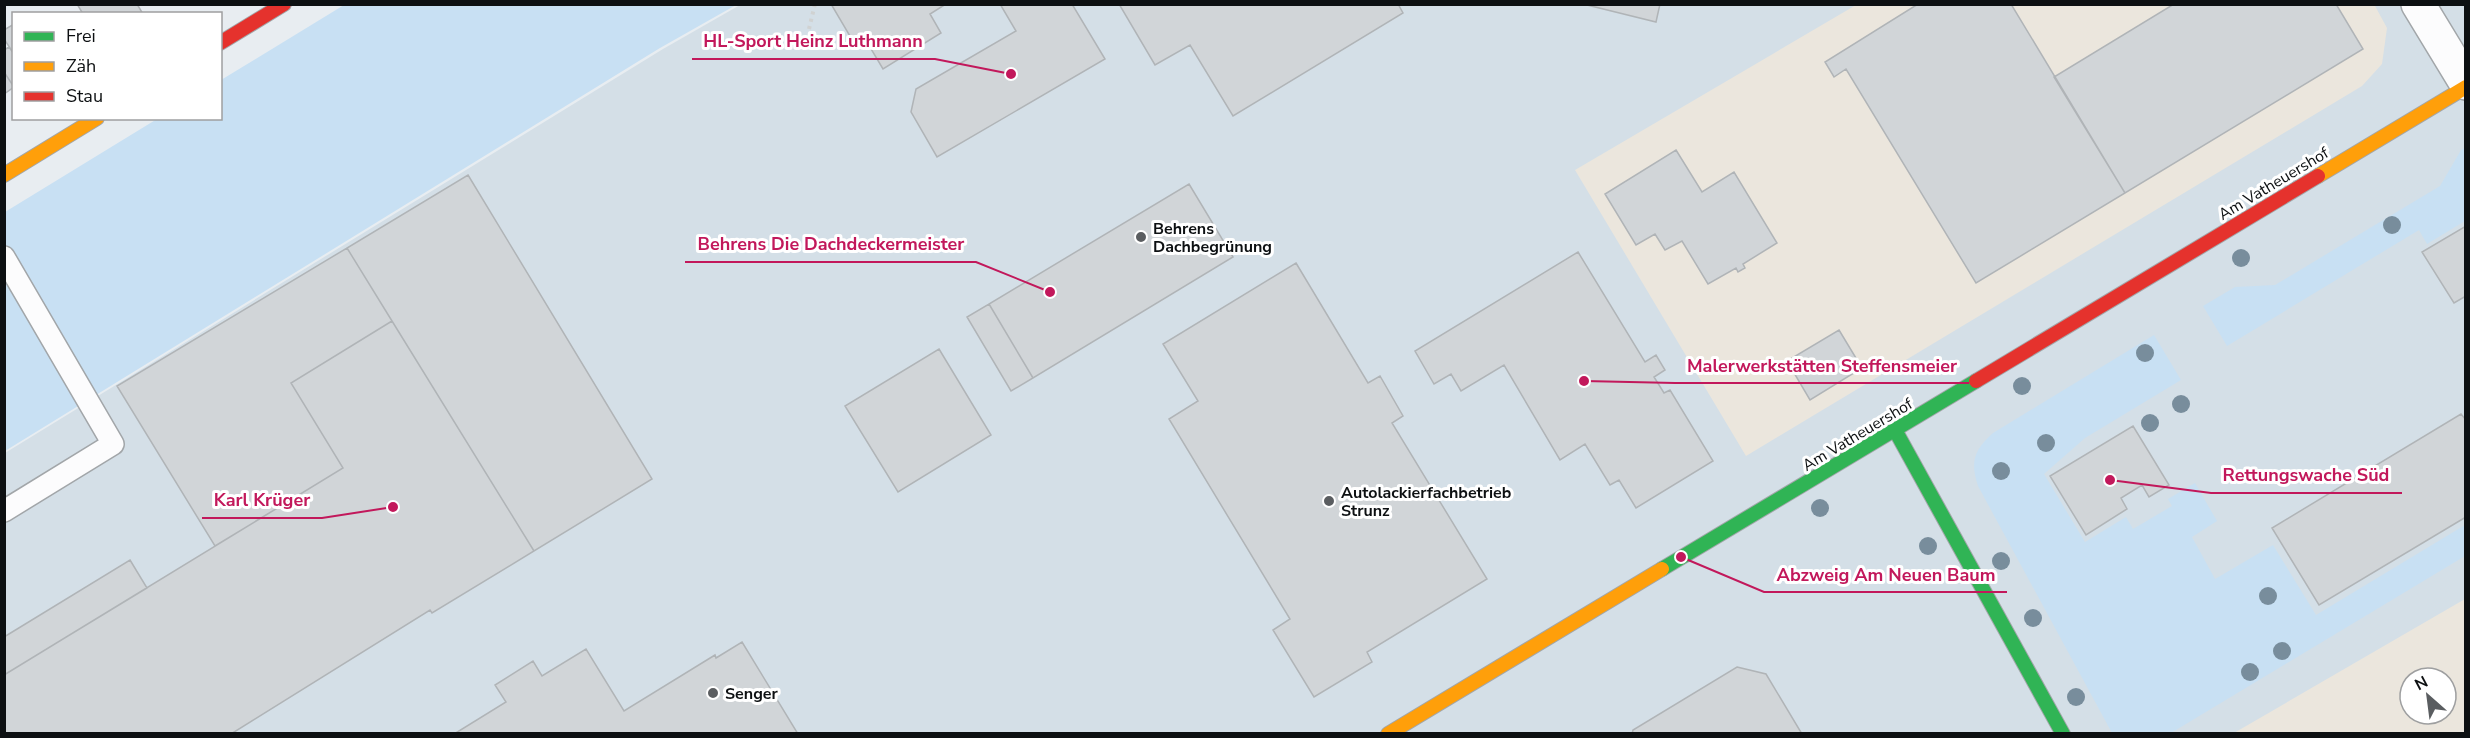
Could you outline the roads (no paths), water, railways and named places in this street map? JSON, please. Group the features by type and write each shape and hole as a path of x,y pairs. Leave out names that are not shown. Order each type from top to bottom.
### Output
{"street":[{"path":"222,42 284,4"},
{"path":"2418,4 2466,85"},
{"name":"Am Vatheuershof","path":"1388,734 2466,85"},
{"path":"4,175 94,120"},
{"path":"1895,430 2063,734"}],"lane":[{"path":"4,257 113,444 4,511"}],"place":[{"name":"HL-Sport Heinz Luthmann","path":"1011,74"},
{"name":"Behrens Dachbegrünung","path":"1141,237"},
{"name":"Behrens Die Dachdeckermeister","path":"1050,292"},
{"name":"Malerwerkstätten Steffensmeier","path":"1584,381"},
{"name":"Rettungswache Süd","path":"2110,480"},
{"name":"Autolackierfachbetrieb Strunz","path":"1329,501"},
{"name":"Karl Krüger","path":"393,507"},
{"name":"Abzweig Am Neuen Baum","path":"1681,557"},
{"name":"Senger","path":"713,693"}]}
